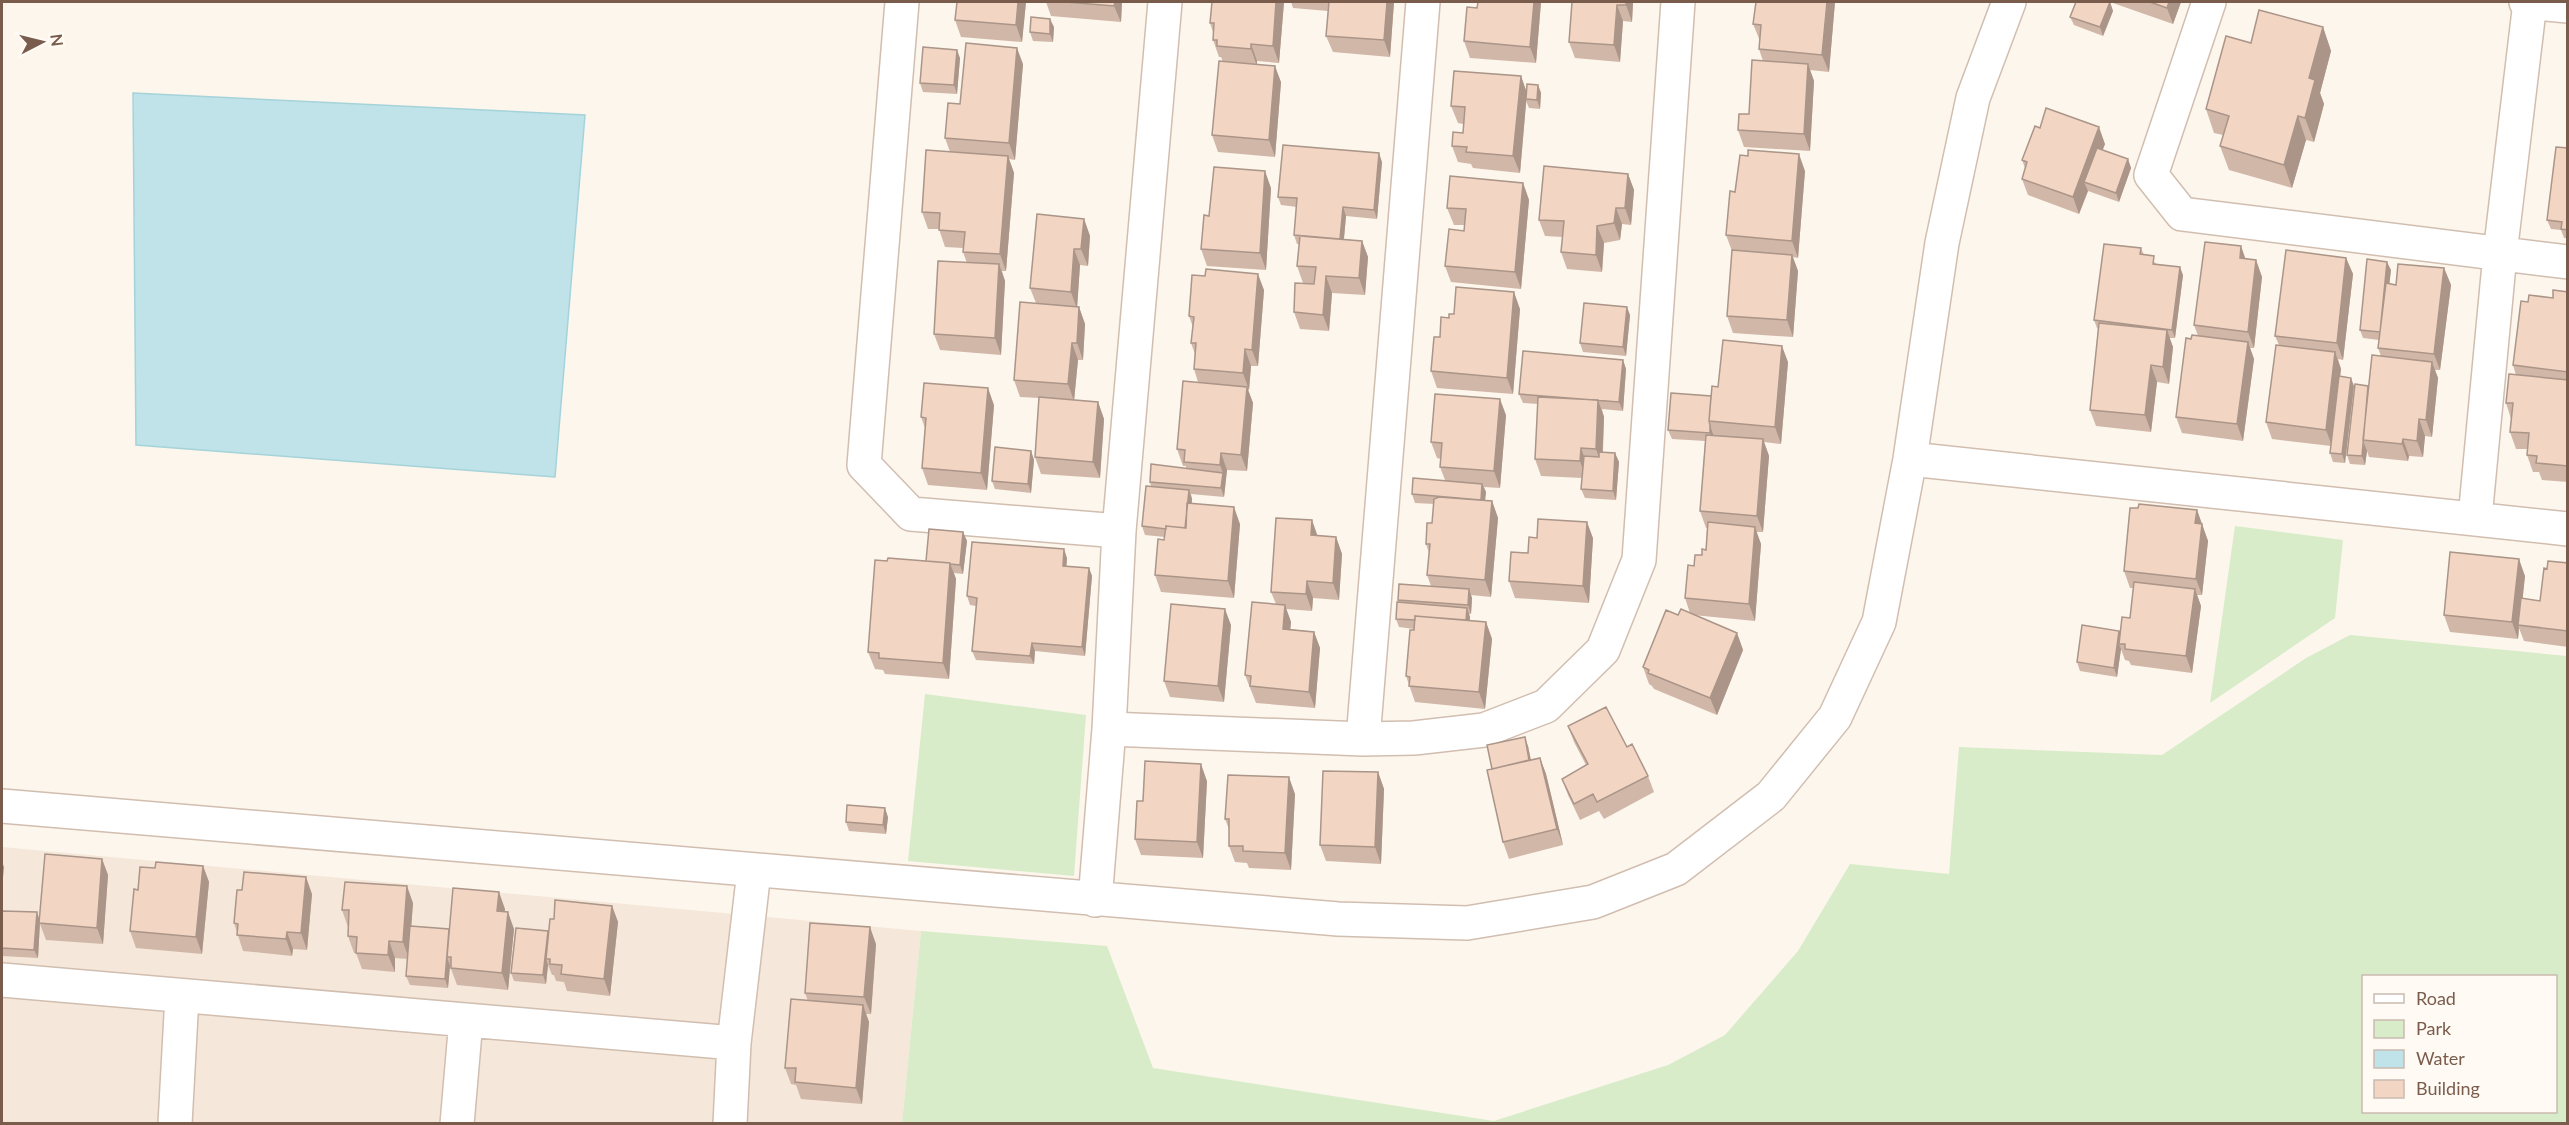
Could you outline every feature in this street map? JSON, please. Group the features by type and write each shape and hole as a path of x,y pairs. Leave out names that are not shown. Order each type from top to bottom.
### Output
{"street":[{"path":"902,2 864,465 910,514 1119,531"},
{"path":"1095,900 1109,729 1119,531 1166,2"},
{"path":"1363,739 1423,2"},
{"path":"1109,729 1363,739 1414,738 1484,730 1546,706 1603,650 1639,560 1678,2"},
{"path":"2,806 1338,919 1467,923 1593,902 1676,869 1771,796 1835,717 1879,622 1910,459 1942,243 1972,98 2009,2"},
{"path":"2209,2 2151,175 2182,214 2568,261"},
{"path":"2475,518 2500,254 2529,2 2568,6"},
{"path":"1910,459 2568,529"},
{"path":"730,1124 734,1043 754,871"},
{"path":"2,980 734,1043"},
{"path":"174,1124 182,996"},
{"path":"457,1124 466,1020"}],"shaded area":[{"path":"2,847 921,931 902,1123 2,1123"}],"green space":[{"path":"2235,526 2343,540 2335,618 2210,703"},
{"path":"2350,635 2567,656 2567,1123 902,1123 921,931 1107,946 1153,1068 1494,1121 1668,1065 1725,1035 1798,951 1850,864 1949,874 1959,747 2162,755 2306,658"},
{"path":"925,694 1086,715 1074,876 908,861"}],"water":[{"path":"133,93 585,115 555,477 136,445"}],"building":[{"path":"957,2 1018,2 1016,25 955,20"},
{"path":"1066,2 1115,2 1114,6"},
{"path":"1212,2 1276,2 1273,46 1251,44 1251,49 1217,46 1217,40 1213,40 1214,23 1210,23"},
{"path":"1329,2 1387,2 1384,40 1326,36"},
{"path":"1478,2 1534,2 1530,47 1464,41 1467,7 1477,8"},
{"path":"1572,2 1626,2 1626,5 1617,5 1614,45 1569,42"},
{"path":"1756,2 1827,2 1822,55 1759,49 1761,25 1753,24"},
{"path":"2076,2 2110,2 2100,27 2070,17"},
{"path":"2150,2 2169,2 2167,8"},
{"path":"2259,10 2323,27 2309,78 2315,80 2305,118 2298,116 2284,165 2220,146 2229,116 2206,109 2226,36 2251,43"},
{"path":"1031,17 1050,19 1050,34 1030,32"},
{"path":"966,43 1017,48 1009,143 945,138 948,103 960,104"},
{"path":"923,47 957,50 954,85 920,83"},
{"path":"1752,60 1808,64 1804,134 1738,130 1739,114 1749,114"},
{"path":"1219,61 1275,66 1269,140 1212,135"},
{"path":"1454,71 1521,76 1513,156 1466,152 1467,147 1452,146 1453,132 1463,133 1465,107 1451,106"},
{"path":"1527,84 1538,85 1537,100 1526,99"},
{"path":"2046,108 2099,127 2073,197 2022,179 2027,162 2022,160 2035,126 2040,128"},
{"path":"1283,145 1379,153 1374,210 1343,207 1340,239 1294,235 1297,198 1278,197"},
{"path":"2556,147 2568,148 2568,230 2561,229 2562,222 2547,220"},
{"path":"2097,148 2128,159 2116,193 2084,182"},
{"path":"926,150 1008,156 1000,254 963,252 965,232 939,230 940,213 922,212"},
{"path":"1748,150 1799,154 1792,241 1726,235 1730,191 1735,192 1740,155 1748,156"},
{"path":"1544,166 1628,174 1625,208 1616,208 1614,223 1597,226 1596,255 1561,252 1564,221 1539,220"},
{"path":"1214,167 1265,171 1260,253 1201,249 1204,215 1209,216"},
{"path":"1450,176 1523,183 1515,272 1445,266 1449,229 1464,231 1466,209 1447,208"},
{"path":"1037,214 1084,219 1081,249 1074,249 1071,292 1030,288"},
{"path":"1300,236 1362,241 1359,278 1326,276 1323,315 1294,312 1295,283 1314,284 1316,267 1297,266"},
{"path":"2205,242 2241,246 2240,258 2256,260 2248,332 2194,325"},
{"path":"2104,244 2141,248 2140,254 2154,256 2153,264 2180,267 2172,330 2094,320"},
{"path":"1732,250 1792,255 1787,320 1727,316"},
{"path":"2286,250 2346,258 2337,343 2275,336"},
{"path":"2367,259 2387,262 2380,332 2360,330"},
{"path":"938,261 999,264 995,338 934,334"},
{"path":"2398,264 2444,268 2434,354 2378,348 2386,283 2396,285"},
{"path":"1206,269 1258,274 1252,350 1245,349 1243,373 1194,369 1196,343 1191,343 1194,317 1189,316 1192,275 1205,276"},
{"path":"1456,287 1514,292 1507,378 1431,371 1434,337 1440,337 1441,317 1449,318 1449,314 1454,314"},
{"path":"2553,290 2568,292 2568,372 2513,365 2521,301 2528,302 2529,295 2553,298"},
{"path":"1020,302 1079,307 1077,343 1072,343 1068,384 1014,380"},
{"path":"1584,303 1627,307 1623,347 1580,343"},
{"path":"2099,323 2167,330 2163,367 2151,365 2145,415 2090,410"},
{"path":"2192,335 2248,342 2237,424 2176,417 2186,338 2191,339"},
{"path":"1723,340 1782,346 1775,427 1709,421 1712,386 1718,387"},
{"path":"2276,345 2335,352 2326,430 2266,422"},
{"path":"1523,351 1623,360 1619,402 1519,394"},
{"path":"2372,355 2432,362 2426,420 2419,419 2417,441 2403,439 2402,444 2363,440"},
{"path":"2509,374 2568,380 2568,466 2536,463 2537,456 2527,455 2529,433 2510,432 2513,403 2506,403"},
{"path":"2339,376 2351,378 2342,454 2330,453"},
{"path":"1183,381 1247,387 1241,455 1221,453 1220,465 1184,462 1185,450 1177,449"},
{"path":"924,383 988,388 981,473 922,468 926,418 921,417"},
{"path":"2355,384 2368,386 2362,456 2347,455"},
{"path":"1671,393 1711,396 1710,433 1668,430"},
{"path":"1435,394 1500,399 1494,471 1440,467 1442,443 1431,442"},
{"path":"1039,397 1098,402 1093,462 1035,457"},
{"path":"1538,397 1598,400 1596,449 1581,448 1580,461 1535,459"},
{"path":"1706,435 1763,439 1757,516 1700,511"},
{"path":"995,447 1031,451 1028,484 992,481"},
{"path":"1599,452 1615,453 1613,491 1581,489 1584,456 1599,457"},
{"path":"1151,464 1223,473 1221,488 1150,482"},
{"path":"1413,478 1482,484 1481,500 1412,494"},
{"path":"1146,486 1189,490 1185,528 1166,526 1166,529 1142,526"},
{"path":"1439,497 1492,501 1485,580 1427,575 1430,544 1426,544 1427,523 1432,523 1434,499"},
{"path":"1187,503 1234,507 1228,581 1155,575 1158,539 1164,540 1166,526 1186,528"},
{"path":"2139,504 2197,510 2195,523 2202,524 2196,579 2124,571 2130,508 2138,508"},
{"path":"1276,518 1312,520 1311,535 1336,537 1333,583 1307,581 1306,594 1271,592"},
{"path":"1538,519 1587,522 1583,586 1509,581 1511,552 1528,553 1529,537 1537,538"},
{"path":"1708,522 1755,527 1749,604 1685,598 1688,565 1694,566 1695,555 1702,555 1702,549 1706,550"},
{"path":"929,529 963,532 960,565 926,561"},
{"path":"972,542 1064,549 1063,566 1089,568 1082,647 1032,643 1030,656 972,651 977,598 967,596"},
{"path":"2450,552 2519,559 2512,622 2444,615"},
{"path":"888,558 950,563 943,663 879,658 879,653 868,652 875,560 887,561"},
{"path":"2548,561 2568,563 2568,631 2518,625 2521,598 2540,601 2544,568 2547,569"},
{"path":"2134,582 2195,589 2186,656 2125,649 2125,644 2119,644 2122,617 2130,618"},
{"path":"1399,584 1469,589 1468,605 1398,600"},
{"path":"1252,602 1285,605 1283,629 1314,632 1309,692 1250,686 1251,676 1245,675"},
{"path":"1397,602 1467,608 1466,620 1415,616 1415,620 1396,619"},
{"path":"1171,604 1225,609 1218,686 1164,681"},
{"path":"1681,609 1737,633 1710,698 1648,673 1649,670 1643,667 1666,610 1678,615"},
{"path":"1415,616 1486,622 1479,692 1409,686 1410,677 1406,676 1410,630 1414,630"},
{"path":"2082,625 2119,631 2114,668 2077,662"},
{"path":"1606,707 1627,747 1632,744 1648,776 1597,802 1593,794 1574,804 1562,779 1588,764 1568,726"},
{"path":"1525,737 1529,760 1492,769 1487,745"},
{"path":"1540,758 1557,829 1503,842 1487,770"},
{"path":"1145,761 1201,764 1197,842 1135,839 1137,801 1143,801"},
{"path":"1323,771 1378,772 1375,847 1320,845"},
{"path":"1228,775 1289,777 1285,853 1243,851 1243,846 1229,846 1229,819 1225,819"},
{"path":"847,805 885,808 883,825 846,822"},
{"path":"45,854 102,859 97,928 39,923"},
{"path":"156,862 203,866 196,937 130,931 134,889 138,890 140,867 155,868"},
{"path":"244,872 306,877 301,933 287,932 286,939 237,935 238,924 234,923 237,890 242,890"},
{"path":"345,882 407,886 403,942 389,941 388,955 356,953 357,937 348,936 349,910 342,910"},
{"path":"453,888 499,892 497,911 508,912 502,973 451,968 451,957 447,957"},
{"path":"555,900 612,906 604,979 561,974 562,965 550,964 550,959 546,959 550,919 554,919"},
{"path":"2,911 37,912 34,950 2,948"},
{"path":"810,923 870,927 864,997 805,993"},
{"path":"410,926 449,929 445,979 406,976"},
{"path":"516,928 548,931 543,975 511,973"},
{"path":"791,999 863,1005 856,1088 795,1082 796,1068 785,1068"}]}
